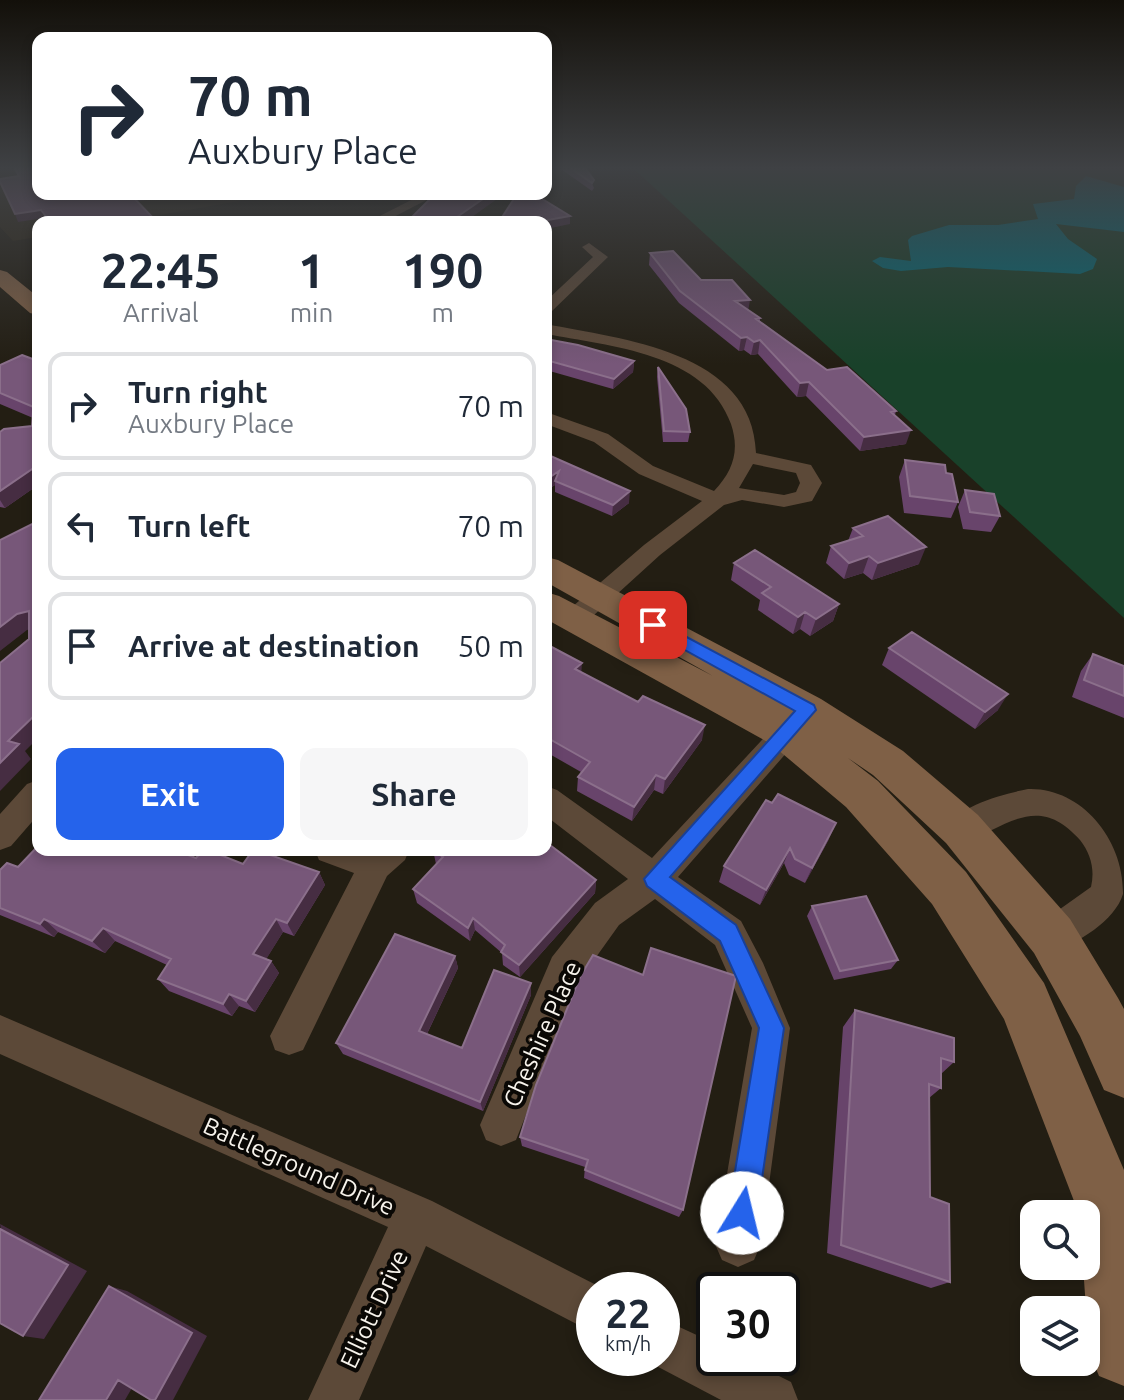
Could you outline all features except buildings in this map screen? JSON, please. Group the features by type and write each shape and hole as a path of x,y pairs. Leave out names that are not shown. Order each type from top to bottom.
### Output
{"main road":[{"path":"0,276 32,303"},
{"path":"552,576 574,606 797,722 888,763 962,829 1052,936 1099,1017 1124,1070"},
{"path":"797,722 949,888 1025,1002 1112,1217 1124,1351"}],"street":[{"path":"552,303 601,257 589,247"},
{"path":"552,330 642,348 678,360 703,374 720,390 741,419 748,457 717,500 574,606"},
{"path":"552,420 601,438 646,470 717,500 742,494 784,501 804,496 811,483 804,469 748,457"},
{"name":"Cheshire Place","path":"501,1125 565,970 607,914 655,879 797,722"},
{"path":"0,836 32,800"},
{"path":"962,829 987,816 1037,802 1075,812 1103,837 1115,869 1107,893 1084,915 1052,936"},
{"path":"552,803 728,933 771,1028 738,1244"},
{"path":"289,1036 384,858"},
{"name":"Battleground Drive","path":"0,1034 416,1217 576,1300"},
{"name":"Elliott Drive","path":"333,1400 416,1217"},
{"path":"680,1352 773,1400"}],"shaded area":[{"path":"7,234 32,234 32,238 13,241"}],"green space":[{"path":"705,234 1124,234 1124,618"}],"water":[{"path":"1064,234 1097,259 1093,269 1080,274 948,267 901,271 883,268 872,261 880,257 911,261 908,240 912,236"}],"route":[{"path":"653,625 807,710 655,879 728,933 771,1028 742,1213"}]}
